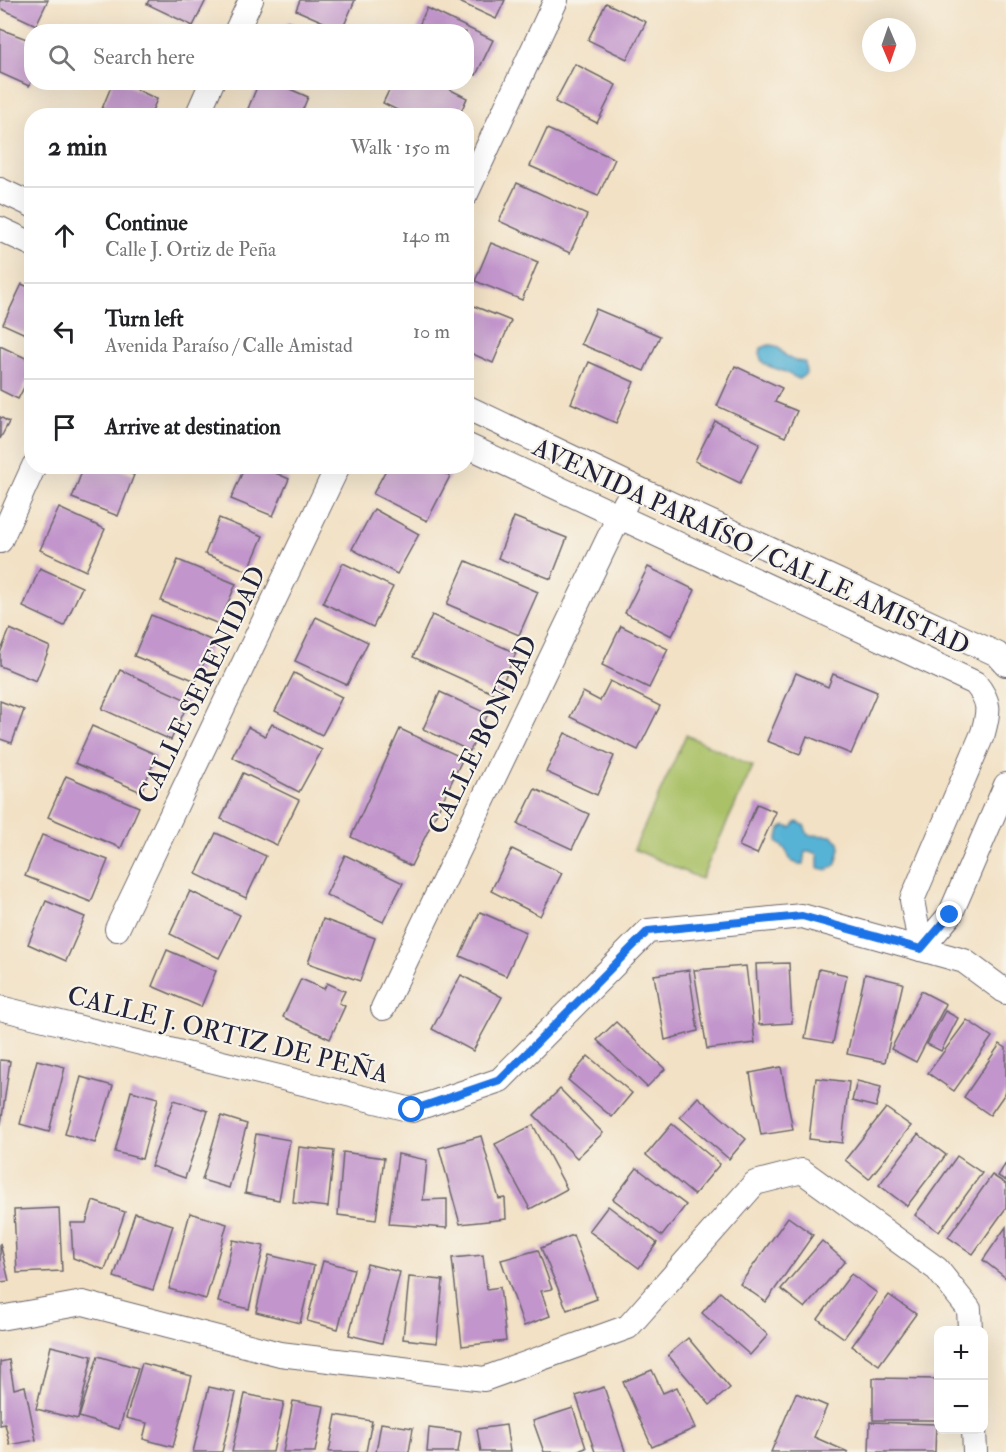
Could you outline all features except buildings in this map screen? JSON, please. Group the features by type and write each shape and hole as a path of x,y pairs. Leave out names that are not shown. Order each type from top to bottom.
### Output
{"street":[{"path":"240,24 250,0"},
{"path":"474,177 556,0"},
{"path":"201,108 208,90"},
{"path":"0,190 24,201"},
{"path":"0,229 24,240"},
{"name":"AVENIDA PARAÍSO / CALLE AMISTAD","path":"474,411 997,654 1006,664"},
{"name":"AVENIDA PARAÍSO / CALLE AMISTAD","path":"474,449 975,683 985,694 997,709 983,733 912,900 921,949"},
{"path":"0,541 30,474"},
{"name":"CALLE SERENIDAD","path":"117,929 334,474"},
{"name":"CALLE BONDAD","path":"383,1008 634,487"},
{"path":"921,949 950,915 1006,785"},
{"name":"CALLE J. ORTIZ DE PEÑA","path":"0,1008 412,1110 500,1080 648,931 802,916 964,961 1006,992"},
{"path":"0,1318 83,1303 279,1353 484,1379 628,1327 755,1183 802,1172 937,1269 969,1309 970,1326"},
{"path":"974,1434 975,1452"}],"green space":[{"path":"686,735 753,766 701,879 634,849"}],"water":[{"path":"769,345 778,348 793,360 805,362 806,374 799,379 764,364 760,358 761,348"},
{"path":"797,822 804,825 808,835 832,836 839,842 840,848 836,864 828,870 818,868 818,854 809,851 805,851 803,864 791,861 786,850 777,842 780,829 785,826 791,828"}],"route":[{"path":"412,1110 500,1080 648,931 802,916 921,949 950,915"}]}
